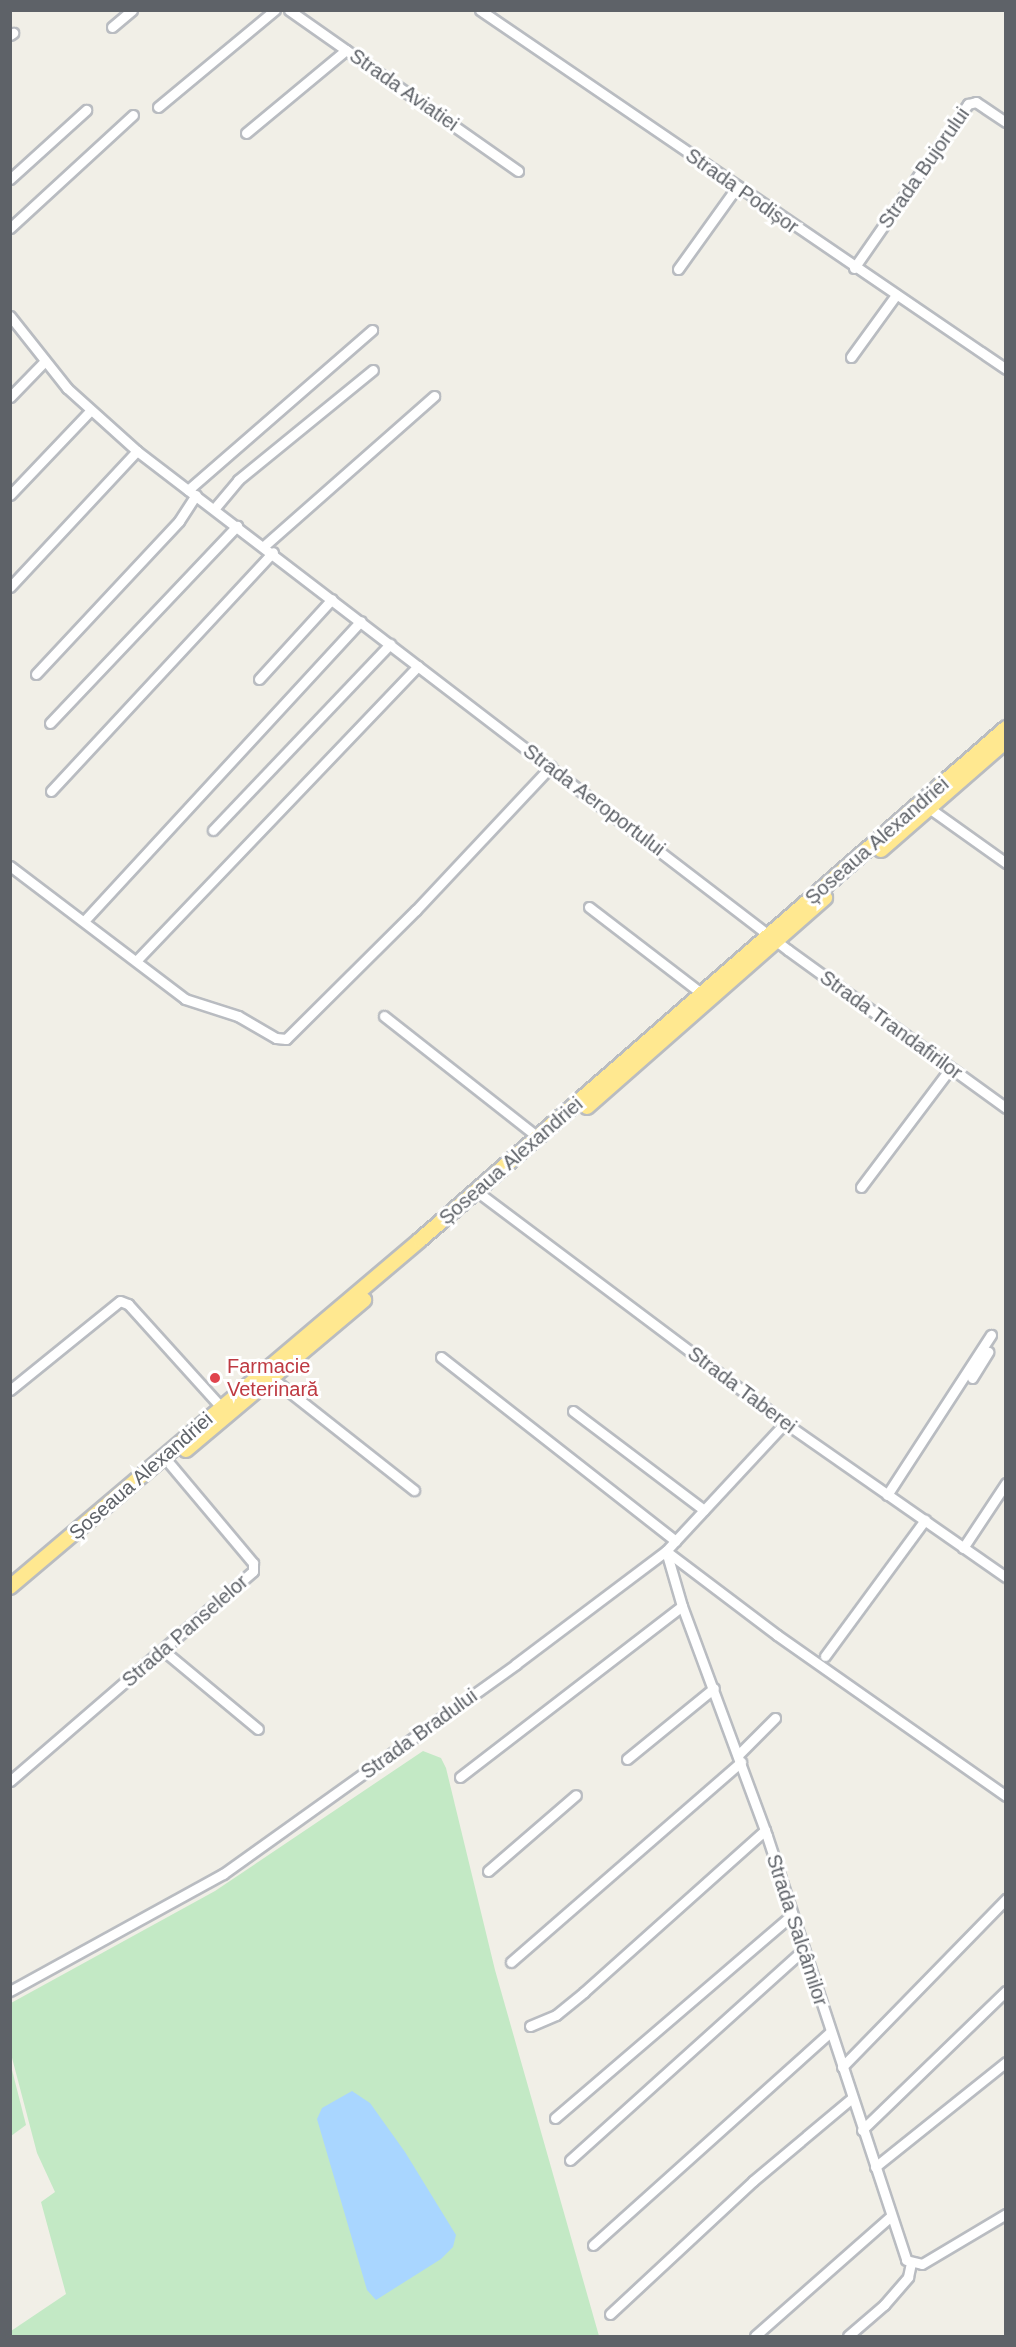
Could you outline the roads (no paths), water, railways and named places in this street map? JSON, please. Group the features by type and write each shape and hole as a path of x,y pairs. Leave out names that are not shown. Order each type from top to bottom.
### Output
{"highway":[{"name":"Șoseaua Alexandriei","path":"10,1599 483,1196 1005,728"},
{"name":"Șoseaua Alexandriei","path":"10,1587 538,1137 701,993 774,937 929,808 1005,741"}],"street":[{"path":"112,27 132,10"},
{"path":"158,107 275,10"},
{"name":"Strada Aviatiei","path":"289,10 518,171"},
{"name":"Strada Podișor","path":"480,10 854,268 1005,369"},
{"path":"246,133 346,50"},
{"name":"Strada Bujorului","path":"854,268 968,104 976,102 1005,122"},
{"path":"10,179 86,110"},
{"path":"10,228 133,115"},
{"path":"678,269 737,187"},
{"path":"851,357 896,295"},
{"name":"Strada Aeroportului","path":"10,316 45,361 90,411 137,451 273,552 418,666 774,937"},
{"path":"36,674 178,521 192,493 372,330"},
{"path":"10,397 45,361"},
{"path":"214,509 238,480 373,370"},
{"path":"264,546 434,396"},
{"path":"10,495 90,411"},
{"path":"10,587 137,451"},
{"path":"50,723 237,526"},
{"path":"51,791 273,552"},
{"path":"259,679 332,599"},
{"path":"84,921 361,621"},
{"path":"213,830 390,644"},
{"path":"136,961 418,666"},
{"path":"10,866 185,999 238,1016 276,1038 286,1040 408,918 551,766"},
{"path":"929,808 1005,863"},
{"path":"589,907 701,993"},
{"name":"Strada Trandafirilor","path":"774,937 1005,1108"},
{"path":"384,1016 538,1137"},
{"path":"861,1187 950,1069"},
{"name":"Strada Taberei","path":"483,1196 785,1423 1005,1577"},
{"path":"10,1390 120,1301 128,1304 221,1407"},
{"path":"890,1497 992,1335"},
{"path":"890,1497 988,1352"},
{"path":"441,1357 676,1540"},
{"path":"272,1378 414,1490"},
{"path":"573,1411 704,1510"},
{"name":"Strada Bradului","path":"10,1990 223,1874 516,1664 666,1551 785,1423"},
{"name":"Strada Panselelor","path":"10,1781 164,1652 254,1567 170,1464"},
{"path":"963,1548 1005,1483"},
{"path":"825,1656 925,1521"},
{"path":"666,1551 777,1635 1005,1796"},
{"name":"Strada Salcâmilor","path":"666,1551 682,1606 765,1830 890,2217 903,2254 911,2263"},
{"path":"460,1777 682,1606"},
{"path":"164,1652 258,1729"},
{"path":"627,1759 714,1688"},
{"path":"511,1962 740,1758 776,1718"},
{"path":"488,1871 576,1795"},
{"path":"530,2026 556,2015 584,1992 765,1830"},
{"path":"842,2067 1005,1899"},
{"path":"555,2118 792,1915"},
{"path":"570,2160 569,2156 803,1950"},
{"path":"862,2130 1005,1991"},
{"path":"593,2245 830,2032"},
{"path":"875,2167 1005,2062"},
{"path":"610,2314 753,2181 852,2098"},
{"path":"848,2337 884,2305 908,2277 911,2263 922,2264 1005,2214"},
{"path":"755,2337 890,2217"}],"water":[{"path":"352,2091 370,2103 405,2152 456,2235 453,2247 441,2259 376,2300 367,2290 317,2119 322,2108"}],"place":[{"name":"Farmacie Veterinară","path":"215,1378"}]}
